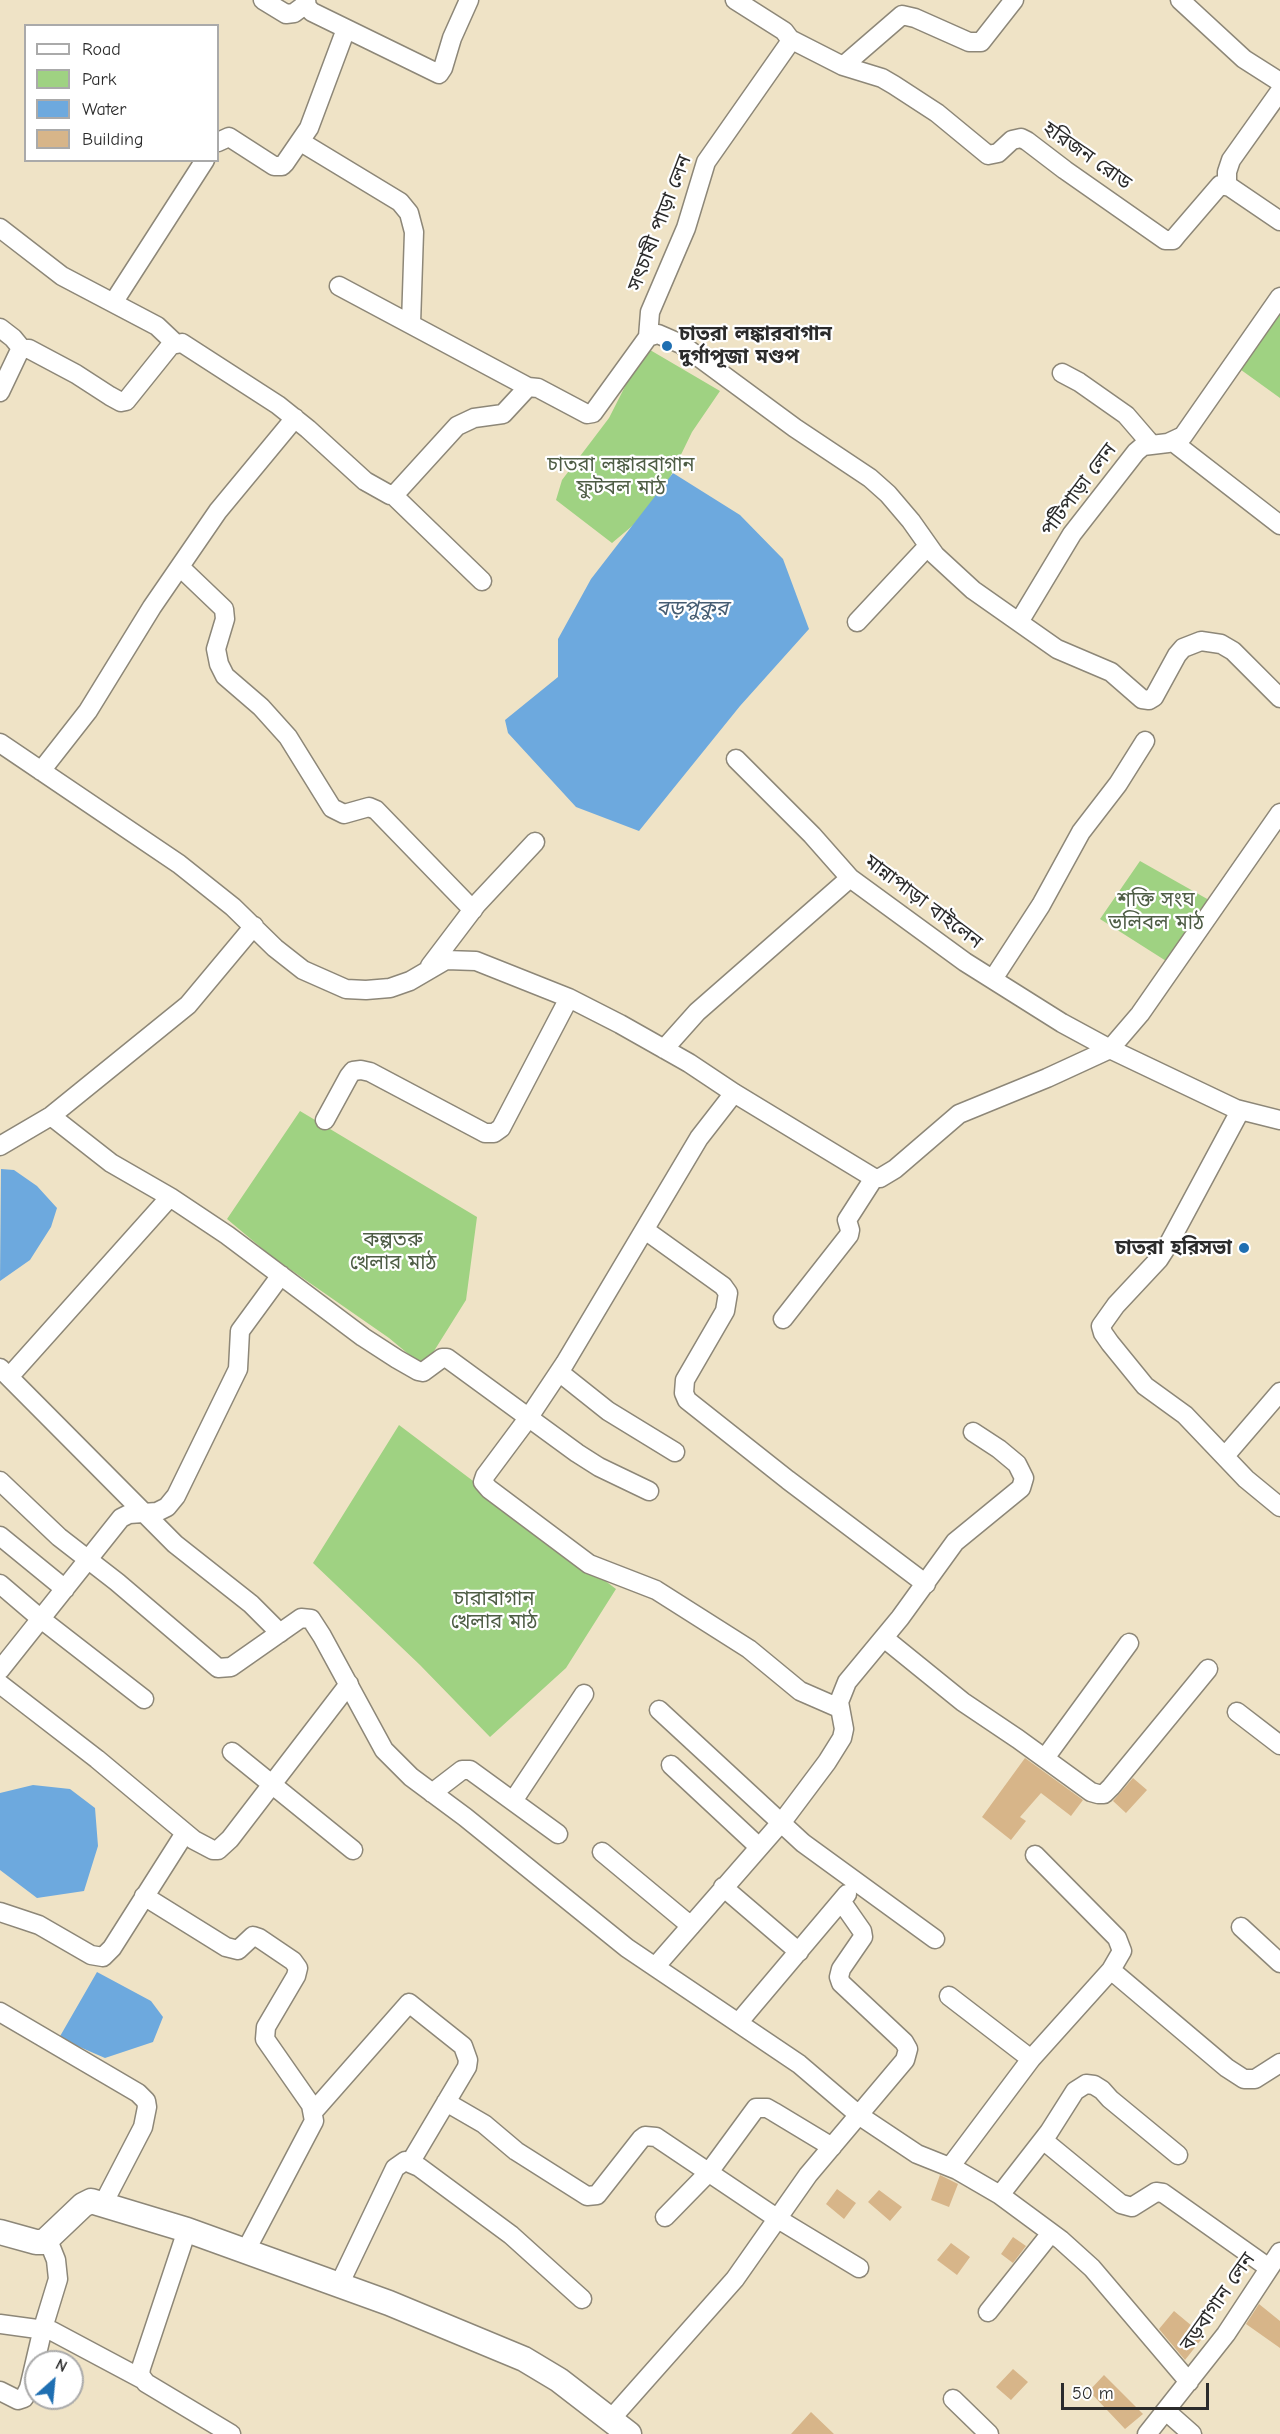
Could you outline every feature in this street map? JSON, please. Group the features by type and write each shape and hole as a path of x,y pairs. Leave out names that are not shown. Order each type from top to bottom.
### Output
{"street":[{"path":"263,0 286,14 294,13 306,2 312,12 439,74 469,0"},
{"path":"735,0 779,27 790,39"},
{"path":"843,66 902,15 932,25 969,42 981,42 1014,0"},
{"path":"1180,0 1244,58 1280,82"},
{"path":"219,142 229,137 278,167 285,164 301,142 313,118 346,29"},
{"name":"হরিজন রোড","path":"790,39 843,66 882,78 894,85 937,113 988,155 998,153 1012,140 1021,138 1027,141 1072,176 1165,240 1173,240 1178,235 1217,187 1227,186"},
{"name":"সৎচাষী পাড়া লেন","path":"648,337 651,312 686,228 706,162 779,61 790,39"},
{"path":"1280,91 1231,160 1227,172 1227,186 1280,221"},
{"path":"301,142 400,202 409,213 414,232 411,324"},
{"path":"113,303 204,162"},
{"path":"0,228 62,276 157,326 175,343 182,343 264,395 295,418 365,481 387,495 393,495 482,581"},
{"path":"339,286 528,387 538,388 587,414 593,413 648,337 658,334 681,344 795,428 870,478 912,521 928,546 946,567 1040,639 1057,649 1111,672 1142,699 1149,700 1154,697 1183,648 1201,641 1221,644 1233,651 1280,698"},
{"path":"1062,373 1079,382 1125,415 1151,444 1173,441 1183,436 1280,297"},
{"path":"0,328 22,349"},
{"path":"22,349 29,349 122,402 130,398 175,343"},
{"path":"0,390 22,349"},
{"path":"393,495 441,446 457,426 474,418 503,414 528,387"},
{"path":"41,771 88,711 133,636 218,511 295,418"},
{"path":"1173,441 1280,525"},
{"name":"পটিপাড়া লেন","path":"1019,621 1072,534 1136,452 1151,444"},
{"path":"857,622 928,546"},
{"path":"180,567 224,609 225,619 216,649 223,673 261,707 288,737 332,808 344,814 369,807 376,810 473,910"},
{"path":"993,979 1041,905 1081,832 1118,784 1145,741"},
{"path":"0,743 156,847 216,893 287,959 303,970 346,989 366,990 390,988 410,981 446,960 466,959 569,998 664,1049 874,1178 880,1178 895,1169 958,1114 1047,1078 1110,1049 1140,1014 1280,813"},
{"name":"মান্নাপাড়া বাইলেন","path":"736,759 805,827 850,878 965,962 1062,1023 1110,1049 1240,1111 1280,1120"},
{"path":"425,972 473,910 535,842"},
{"path":"664,1049 697,1012 850,878"},
{"path":"0,1146 51,1116 188,1005 254,926"},
{"path":"325,1120 349,1076 353,1071 361,1070 370,1072 485,1133 494,1133 501,1128 569,998"},
{"path":"734,1093 699,1138 558,1372 529,1417 485,1476 485,1485 590,1564 657,1590 749,1649 800,1691 839,1708"},
{"path":"1240,1111 1159,1259 1116,1305 1101,1326 1103,1334 1145,1386 1185,1415 1246,1479 1280,1506"},
{"path":"51,1116 111,1163 170,1197 227,1235 363,1337 413,1369 423,1372 442,1358 447,1358 599,1467 649,1491"},
{"path":"783,1319 849,1236 850,1230 846,1220 874,1178"},
{"path":"170,1197 5,1372 142,1512 191,1557 259,1611 280,1633"},
{"path":"645,1230 723,1286 728,1293 725,1311 685,1380 684,1393 687,1400 926,1584"},
{"path":"0,1670 121,1518 129,1514 158,1512 167,1507 176,1496 238,1369 240,1331 281,1275"},
{"path":"558,1372 608,1411 675,1452"},
{"path":"1224,1456 1280,1392"},
{"path":"655,1967 818,1776 842,1738 844,1729 839,1708 840,1696 847,1682 926,1584 955,1542 1018,1491 1024,1483 1022,1472 1017,1464 973,1432"},
{"path":"0,1481 59,1537 218,1668 231,1667 302,1618 311,1619 384,1749 411,1777 546,1881 627,1948 799,2064 860,2116 917,2154 950,2167 1000,2195 1051,2233 1092,2268 1189,2382"},
{"path":"0,1536 65,1589"},
{"path":"0,1584 144,1699"},
{"path":"884,1638 963,1702 1091,1792 1104,1794 1208,1669"},
{"path":"1045,1758 1129,1643"},
{"path":"0,1684 97,1759 185,1833 207,1847 218,1850 230,1839 349,1684"},
{"path":"513,1801 584,1694"},
{"path":"659,1710 803,1843 936,1939"},
{"path":"1237,1712 1280,1745"},
{"path":"232,1752 353,1850"},
{"path":"670,1765 759,1847"},
{"path":"432,1793 466,1769 558,1834"},
{"path":"0,1912 39,1925 91,1955 103,1957 112,1947 185,1833"},
{"path":"602,1852 691,1926"},
{"path":"950,2167 1030,2060 1111,1970 1122,1951 1117,1938 1035,1855"},
{"path":"738,2023 858,1881"},
{"path":"723,1887 799,1952"},
{"path":"144,1896 233,1950 238,1950 253,1936 297,1964 296,1976 266,2027 265,2039 311,2105 314,2121 245,2252"},
{"path":"0,2232 36,2242 48,2240 86,2202 91,2201 187,2230 390,2303 524,2359 559,2380 620,2427 735,2279 808,2175 905,2060 908,2049 904,2042 841,1983 839,1977 841,1969 863,1938 862,1930 841,1901"},
{"path":"1241,1927 1280,1964"},
{"path":"1111,1970 1237,2076 1256,2079 1280,2063"},
{"path":"949,1996 1030,2060"},
{"path":"313,2112 409,2003 463,2046 467,2067 410,2163"},
{"path":"0,2012 138,2093 146,2101 143,2127 103,2204"},
{"path":"1000,2195 1043,2139 1075,2091 1086,2084 1094,2085 1102,2090 1178,2155"},
{"path":"446,2102 484,2124 516,2151 587,2196 597,2195 645,2136 656,2138 778,2219 859,2268"},
{"path":"665,2217 709,2172 752,2112 761,2107 774,2112 832,2147"},
{"path":"1043,2139 1121,2204 1132,2207 1156,2192 1163,2193 1269,2268"},
{"path":"339,2286 395,2168 401,2161 410,2163 511,2235 582,2299"},
{"path":"142,2379 141,2368 187,2230"},
{"path":"988,2312 1051,2233"},
{"path":"0,2391 18,2400 24,2398 29,2388 43,2328 58,2279 56,2260 48,2240"},
{"name":"বড়বাগান লেন","path":"1147,2434 1226,2334 1280,2252"},
{"path":"0,2324 43,2328 69,2340 142,2379 231,2434"},
{"path":"952,2399 989,2434"},
{"path":"1166,2411 1192,2434"}],"green space":[{"path":"1280,307 1280,398 1237,367"},
{"name":"চাতরা লঙ্কারবাগান ফুটবল মাঠ","path":"645,347 720,391 692,432 656,506 612,543 556,500 562,480 609,418"},
{"name":"শক্তি সংঘ ভলিবল মাঠ","path":"1140,861 1209,900 1174,966 1100,919"},
{"name":"কল্পতরু খেলার মাঠ","path":"300,1111 477,1217 466,1300 424,1367 389,1338 271,1256 227,1219"},
{"name":"চারাবাগান খেলার মাঠ","path":"399,1425 616,1589 566,1668 490,1737 420,1665 313,1563"}],"water":[{"name":"বড়পুকুর","path":"673,473 740,515 783,559 809,629 740,706 639,831 576,807 508,733 505,720 558,677 558,639 591,579"},
{"path":"1,1169 14,1170 37,1186 57,1208 51,1227 30,1260 0,1281"},
{"path":"33,1785 70,1789 95,1808 98,1846 84,1891 37,1898 0,1870 0,1793"},
{"path":"97,1972 151,2001 163,2017 153,2042 105,2058 59,2038"}],"building":[{"path":"1025,1758 1083,1800 1071,1816 1041,1793 1020,1817 1026,1821 1011,1840 982,1817"},
{"path":"1133,1778 1147,1790 1126,1813 1113,1801"},
{"path":"940,2175 958,2184 949,2207 931,2200"},
{"path":"837,2189 856,2203 844,2219 826,2204"},
{"path":"879,2190 902,2207 890,2221 868,2202"},
{"path":"1013,2237 1026,2246 1013,2263 1001,2254"},
{"path":"951,2243 970,2257 957,2275 937,2260"},
{"path":"1259,2304 1280,2321 1280,2348 1246,2324"},
{"path":"1174,2311 1204,2336 1185,2360 1159,2329"},
{"path":"1013,2369 1028,2382 1011,2400 996,2387"},
{"path":"1104,2375 1143,2414 1125,2429 1089,2391"},
{"path":"811,2412 834,2434 791,2434"}],"place":[{"name":"চাতরা লঙ্কারবাগান দুর্গাপূজা মণ্ডপ","path":"667,346"},
{"name":"চাতরা হরিসভা","path":"1244,1248"}]}
